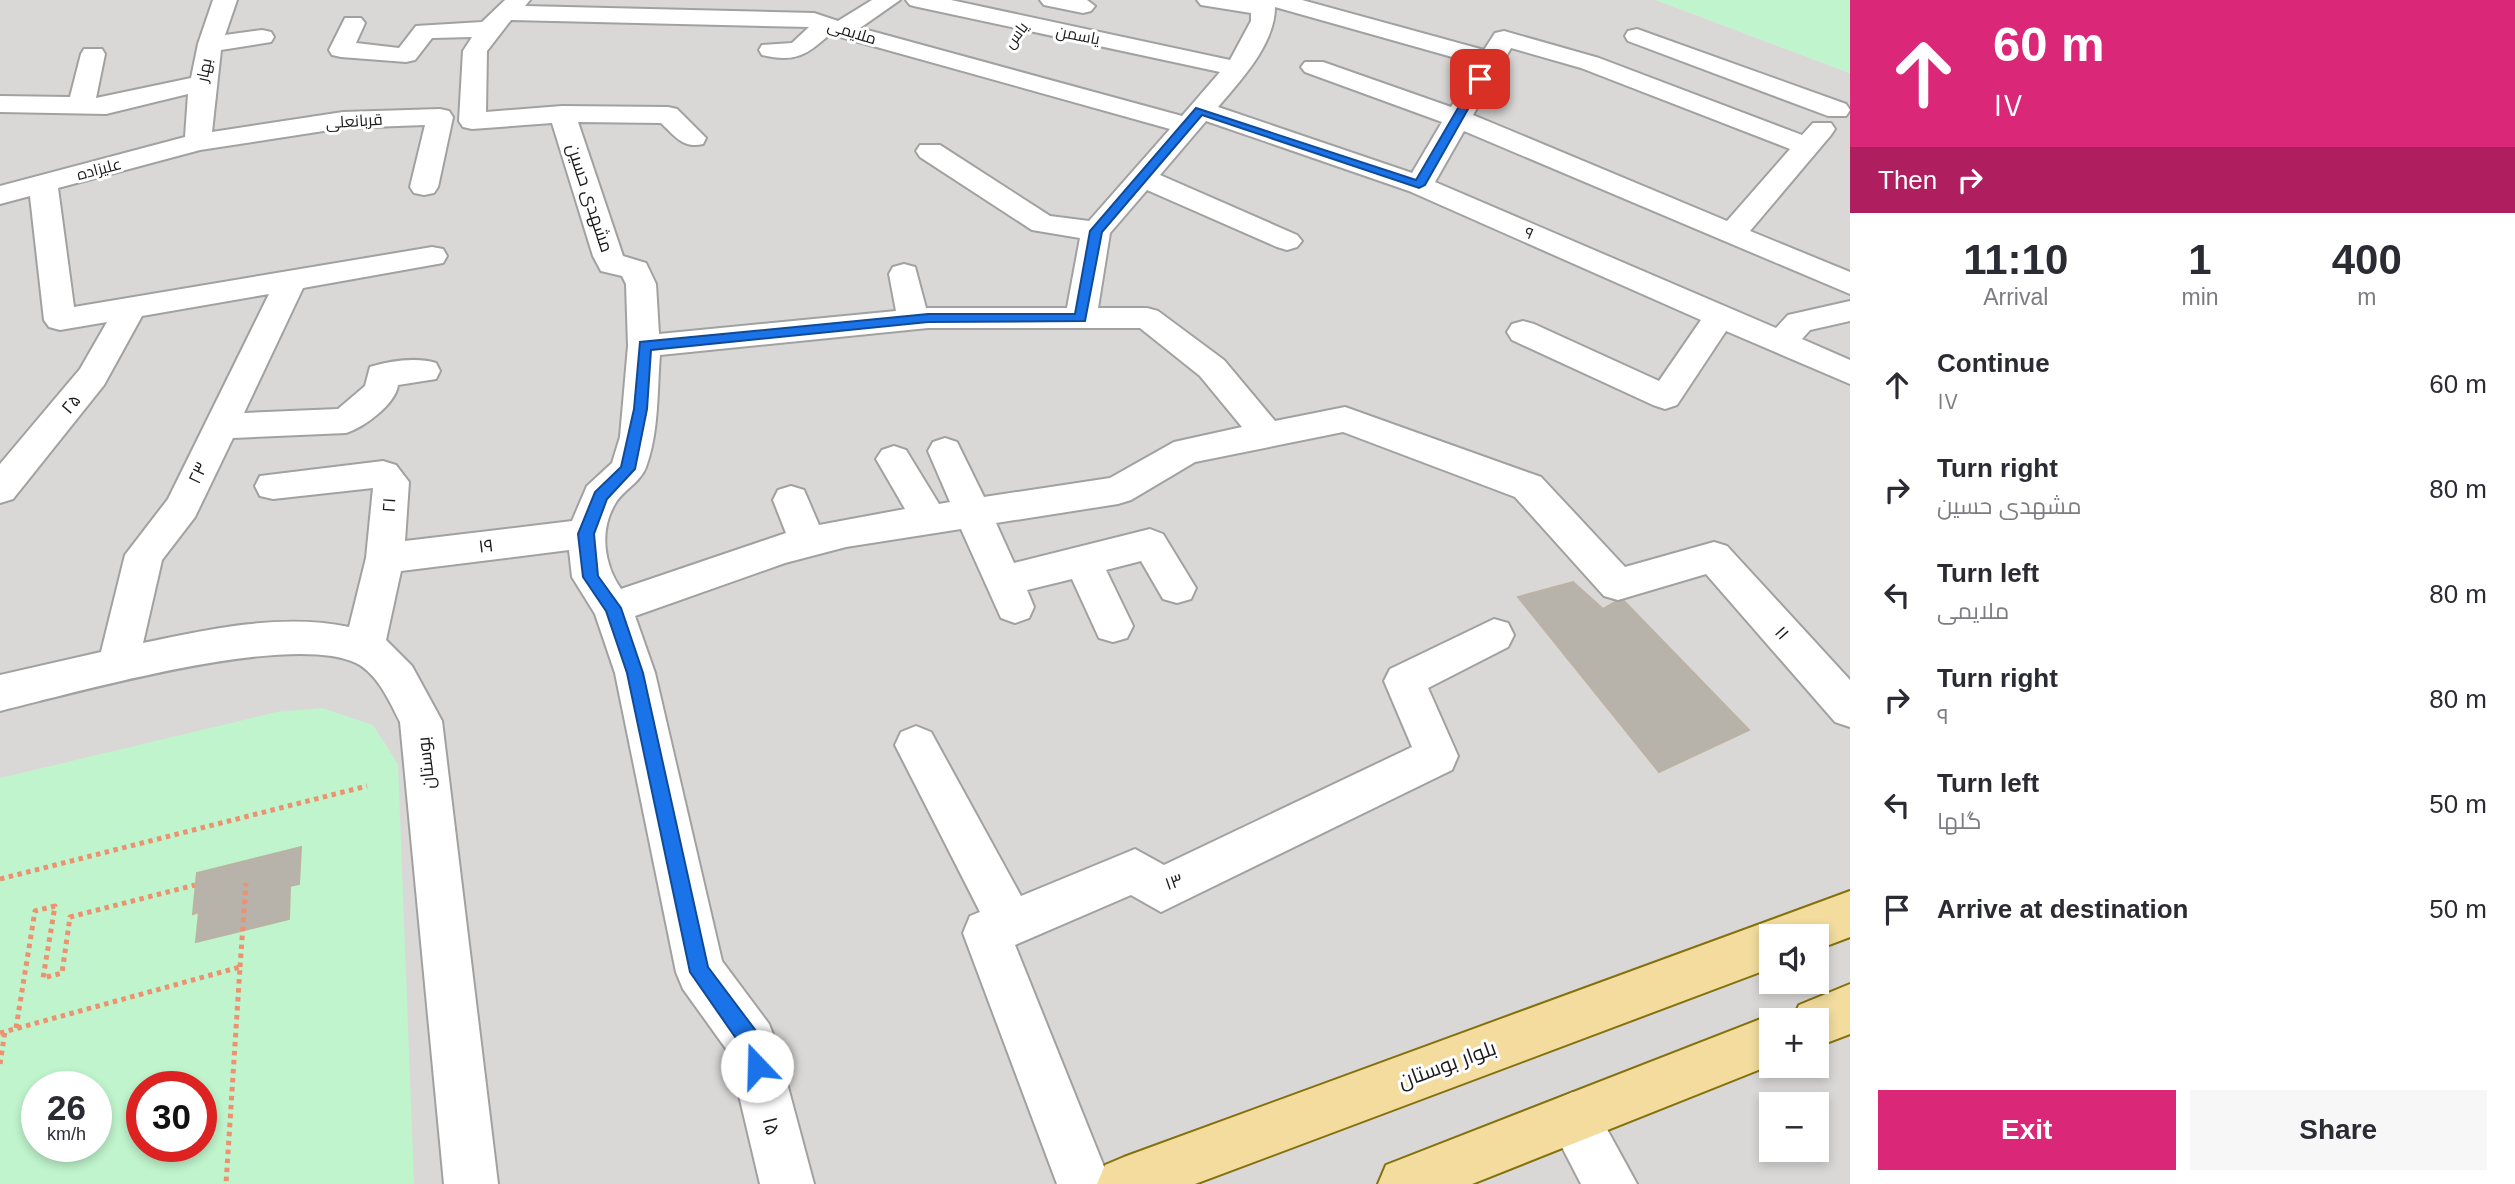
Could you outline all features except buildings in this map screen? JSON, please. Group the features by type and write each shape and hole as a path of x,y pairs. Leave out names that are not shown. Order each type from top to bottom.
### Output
{"main road":[{"path":"1823,924 1850,914"},
{"name":"بلوار بوستان","path":"1124,1184 1759,948"},
{"path":"1829,1017 1850,1009"},
{"path":"1405,1184 1759,1045"}],"street":[{"name":"بهار","path":"198,142 200,84 225,0"},
{"path":"756,20 775,0"},
{"path":"771,50 798,50 833,28 888,0"},
{"name":"یاسمن","path":"918,0 1007,47 1156,47 1237,69"},
{"name":"یاس","path":"1007,47 1040,0"},
{"path":"1052,0 1083,6"},
{"path":"1209,0 1267,3 1498,49 1590,63 1808,147"},
{"path":"1081,318 1096,231 1237,69 1263,21 1267,3"},
{"path":"504,14 475,51 472,121 562,114 668,115 693,138"},
{"name":"ملایمی","path":"353,23 341,50 369,50 379,56 407,55 420,25 504,14 814,20 833,28 1007,47 1194,118"},
{"path":"664,43 676,18"},
{"path":"1637,36 1844,103 1731,235"},
{"path":"210,44 262,37"},
{"path":"1419,185 1498,49"},
{"path":"80,105 93,54"},
{"path":"1314,67 1457,118 1850,284"},
{"path":"0,104 106,106 200,84"},
{"name":"مشهدی حسین","path":"562,114 608,256 612,264 635,270 639,275 644,346"},
{"name":"قربانعلی","path":"198,142 343,120 440,117 424,187"},
{"name":"۹","path":"1194,118 1419,185 1850,373"},
{"name":"علیزاده","path":"0,195 198,142"},
{"path":"930,151 1042,224 1096,231"},
{"path":"1142,177 1287,241"},
{"path":"43,184 60,320 432,256"},
{"path":"904,274 913,320"},
{"name":"۲۳","path":"118,666 144,555 182,507 291,281"},
{"name":"۲۵","path":"6,475 92,377 130,310"},
{"path":"1781,343 1799,321 1850,311"},
{"path":"1523,332 1665,397 1720,316"},
{"path":"586,534 600,496 628,469 640,409 644,346 913,320 1147,317 1212,368 1268,435 1186,451 1118,491 846,533 781,549 613,608"},
{"path":"221,426 346,421 381,390 382,375 424,371"},
{"name":"۱۱","path":"1268,435 1345,419 1528,487 1618,584 1714,557 1850,709"},
{"path":"945,450 1009,594 1083,561 1150,544 1177,588"},
{"path":"894,459 930,521"},
{"name":"۲۱","path":"273,486 383,474 391,482 385,558 364,647"},
{"path":"791,500 808,543"},
{"name":"۱۹","path":"385,558 586,534"},
{"name":"۱۵","path":"586,534 591,577 613,608 635,673 699,972 751,1042 787,1184"},
{"path":"1083,561 1113,626"},
{"name":"۱۳","path":"1084,1184 987,933 1135,871 1161,890 1437,756 1404,681 1494,635"},
{"path":"0,693 233,643 309,638 364,647"},
{"name":"بوستان","path":"364,647 400,679 421,721 471,1184"},
{"path":"916,745 1011,923"},
{"path":"1573,1118 1610,1184"}],"path":[{"path":"0,879 367,786"},
{"path":"226,1184 246,883"},
{"path":"16,1028 35,911 55,906 43,978 62,973 69,917 195,885"},
{"path":"0,1064 3,1032 240,967"}],"shaded area":[{"path":"0,0 1656,0 1850,73 1850,1184 0,1184"}],"green space":[{"path":"1656,0 1850,0 1850,73"},
{"path":"322,708 373,725 398,764 414,1184 0,1184 0,778 277,712"}],"route":[{"path":"757,1066 751,1042 699,972 635,673 613,608 591,577 586,534 600,496 628,469 637,437 644,346 928,318 1081,318 1096,231 1200,110 1419,185 1480,79"}]}
